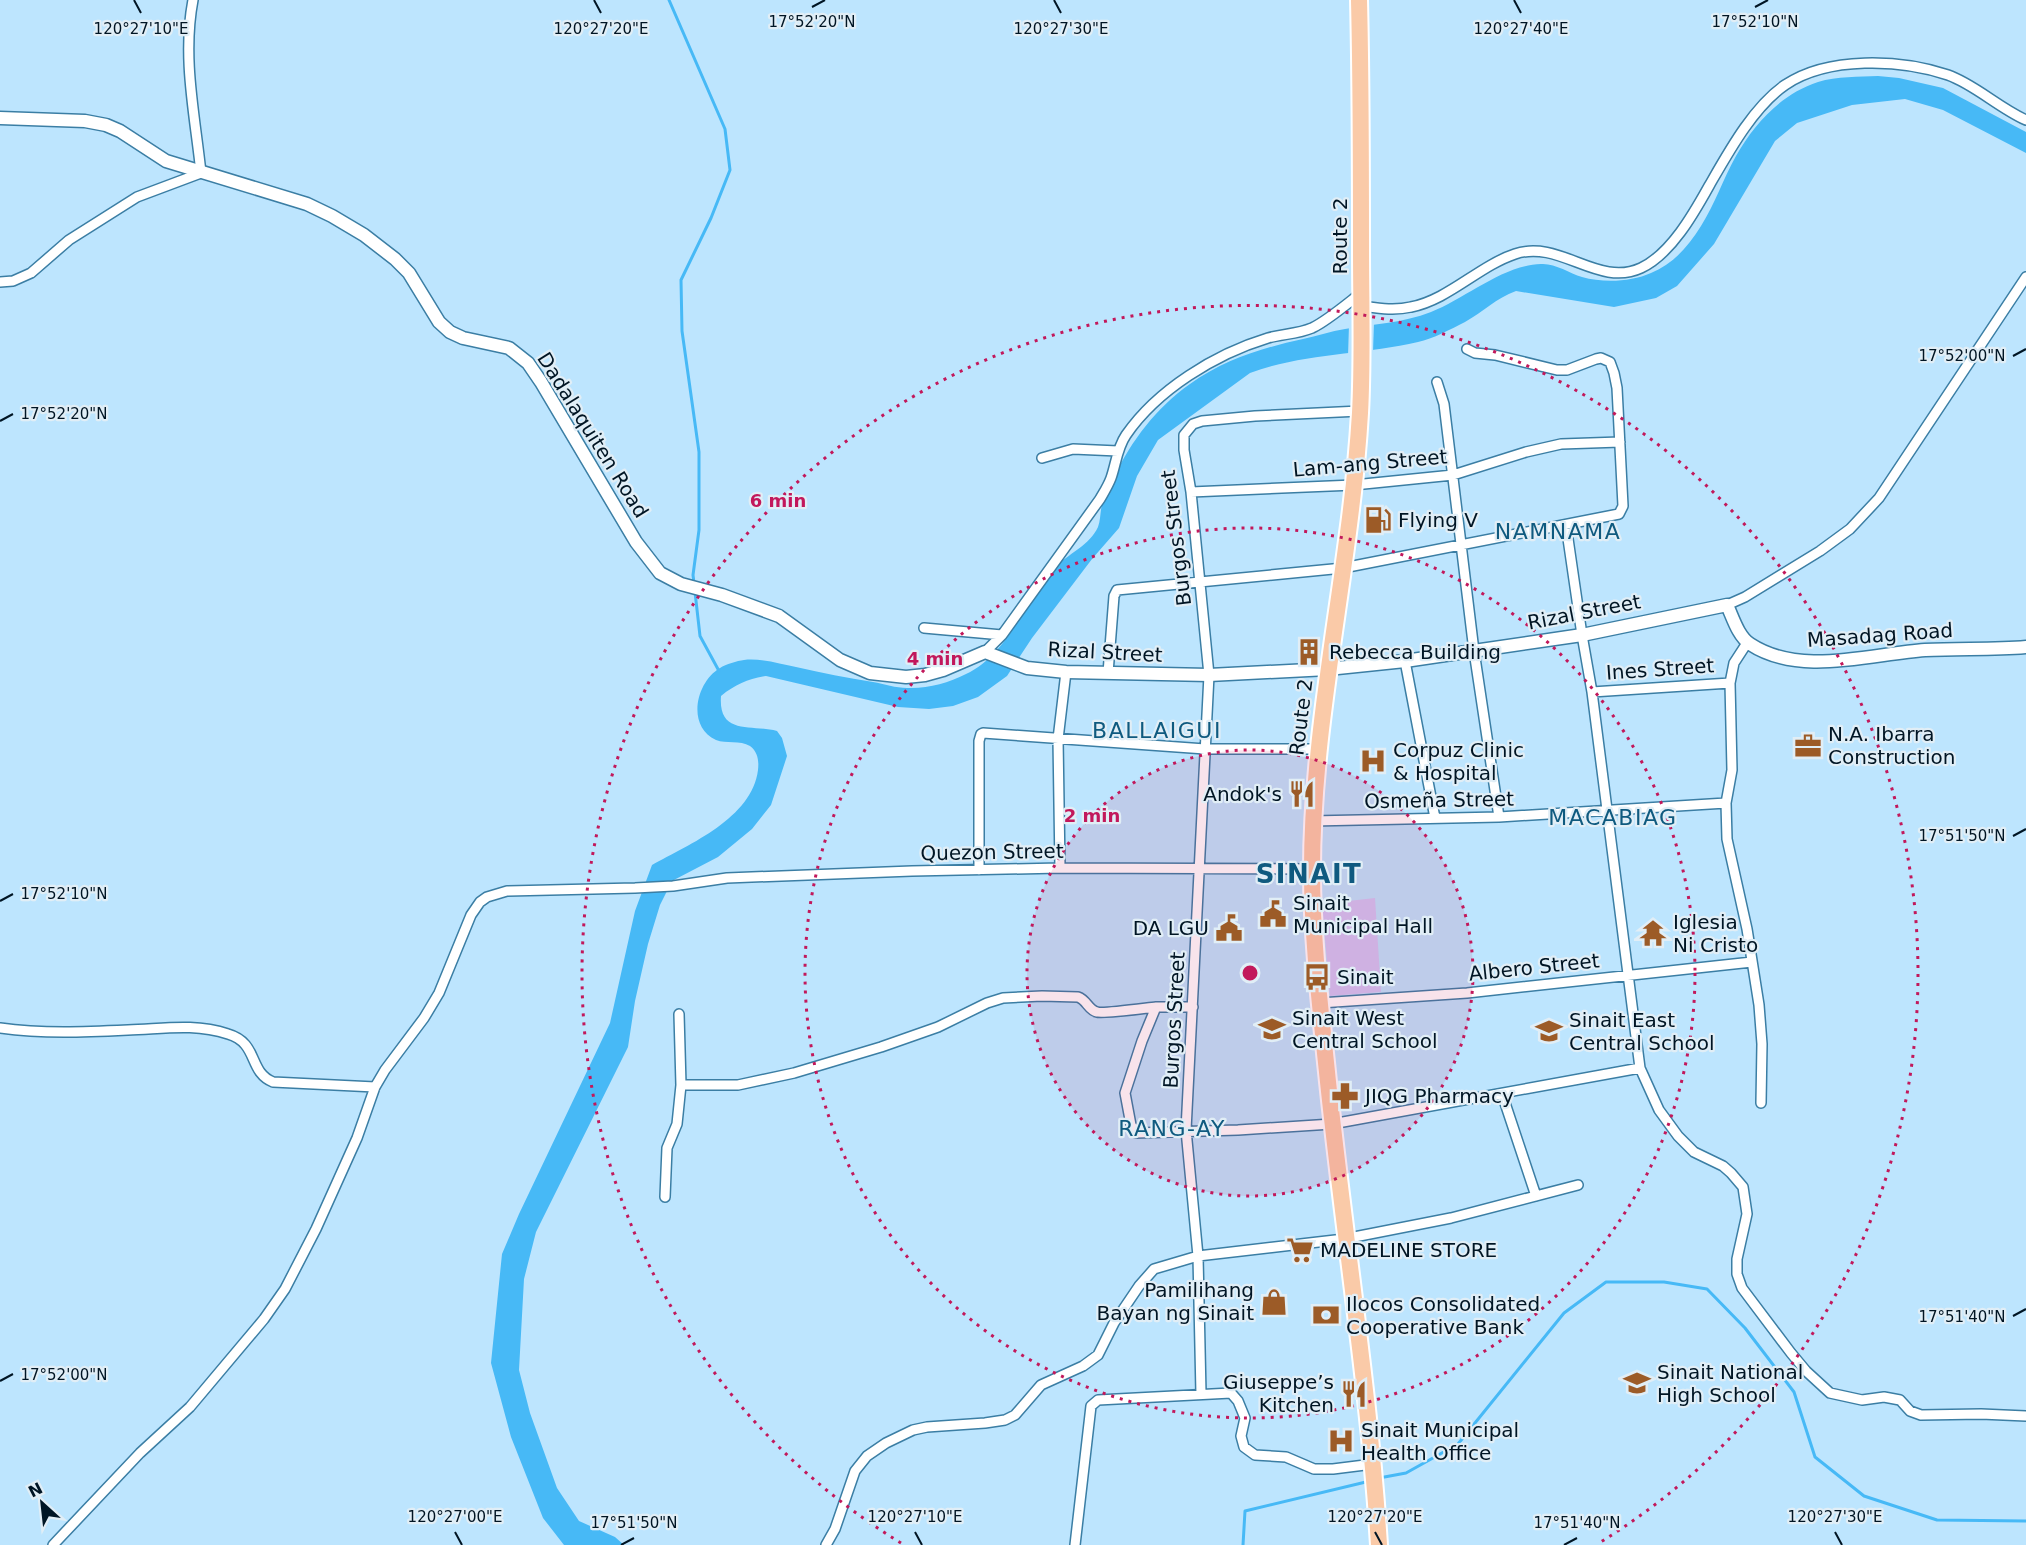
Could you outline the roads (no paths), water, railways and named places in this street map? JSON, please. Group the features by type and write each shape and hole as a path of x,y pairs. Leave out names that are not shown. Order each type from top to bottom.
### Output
{"highway":[{"name":"Route 2","path":"1359,0 1360,411 1354,485 1317,749 1312,821 1312,869 1313,923 1320,1003 1332,1124 1376,1490 1379,1545"}],"street":[{"path":"0,282 13,281 31,273 69,240 137,197 201,172 188,67 189,26 193,0"},
{"path":"985,652 1002,635 1100,499 1110,480 1118,451 1125,437 1147,409 1171,387 1249,345 1315,327 1361,304 1403,309 1422,304 1501,260 1526,251 1543,252 1568,258 1607,273 1626,274 1640,269 1653,262 1666,249 1694,213 1724,160 1767,101 1800,77 1821,70 1863,63 1887,62 1917,67 1949,76 2026,120"},
{"name":"Dadalaquiten Road","path":"0,118 85,121 106,124 166,161 308,204 364,235 409,273 439,322 450,332 463,338 509,348 534,371 636,542 660,573 681,584 722,595 779,616 840,660 870,673 889,677 925,675 985,652"},
{"name":"Rizal Street","path":"985,652 1027,668 1066,672 1209,675 1328,669 1405,662 1582,635 1727,605 1745,597 1820,551 1850,529 1879,498 2026,277"},
{"path":"1108,673 1115,591 1343,568 1616,515 1622,510 1617,388 1610,362 1600,358 1567,370 1557,370 1495,355 1476,353 1467,349"},
{"path":"1437,382 1444,404 1474,651 1499,817"},
{"name":"Burgos Street","path":"1201,1394 1198,1256 1186,1130 1209,675 1191,492 1183,442 1187,429 1202,421 1360,411"},
{"name":"Lam-ang Street","path":"1191,492 1354,485 1453,475 1526,452 1561,444 1620,442"},
{"path":"1042,458 1074,449 1118,451"},
{"path":"1566,525 1592,692 1640,1068 1659,1110 1678,1136 1694,1152 1723,1166 1743,1187 1747,1214 1737,1259 1737,1274 1742,1288 1806,1371 1830,1393 1862,1400 1884,1397 1900,1400 1910,1411 1921,1415 2026,1416"},
{"path":"1727,605 1737,628 1748,643 1734,663 1731,683 1732,770 1726,803 1727,839 1747,929 1759,1005 1761,1102"},
{"path":"924,628 1002,635"},
{"name":"Masadag Road","path":"1748,643 1778,658 1808,661 1846,660 1925,650 2026,647"},
{"path":"1405,662 1435,818"},
{"path":"1060,868 1058,739 1066,672"},
{"name":"Ines Street","path":"1592,692 1731,683"},
{"path":"979,870 981,734 994,733 1205,749 1317,749"},
{"name":"Osmeña Street","path":"1312,821 1499,817 1726,803"},
{"name":"Quezon Street","path":"53,1545 140,1453 190,1407 264,1319 285,1289 316,1229 357,1137 375,1088 385,1070 434,1001 468,923 480,902 496,893 673,886 727,878 979,870 1312,869"},
{"name":"Albero Street","path":"1320,1003 1467,993 1752,962"},
{"path":"681,1086 738,1084 794,1073 938,1027 987,1003 1004,998 1078,997 1093,1010 1102,1013 1156,1007 1193,1007"},
{"path":"1156,1007 1125,1096 1131,1125 1138,1134 1332,1124 1640,1068"},
{"path":"665,1197 667,1148 677,1124 681,1086 679,1014"},
{"path":"0,1028 29,1032 130,1030 169,1026 199,1028 228,1034 242,1041 250,1049 262,1076 273,1082 375,1088"},
{"path":"1502,1094 1536,1196"},
{"path":"826,1545 835,1529 855,1471 867,1456 900,1436 927,1426 985,1423 1011,1417 1019,1412 1041,1385 1083,1366 1098,1355 1114,1323 1150,1271 1198,1256 1346,1239 1451,1218 1578,1185"},
{"path":"1075,1545 1091,1406 1098,1400 1231,1393 1238,1401 1245,1418 1241,1436 1244,1447 1255,1455 1287,1457 1314,1468 1333,1469 1373,1465"}],"water":[{"path":"1878,76 1899,78 1943,88 2026,132 2026,153 1943,110 1905,99 1852,105 1797,123 1775,141 1714,244 1677,286 1656,298 1614,307 1516,291 1502,297 1465,322 1424,341 1312,358 1270,366 1250,373 1158,440 1137,476 1119,528 1092,559 1032,638 1007,676 978,697 953,706 929,709 898,707 766,676 742,683 721,696 722,709 725,717 731,723 777,731 782,738 787,756 771,805 752,829 718,857 672,881 660,905 648,944 635,1001 628,1047 536,1232 524,1279 519,1370 530,1413 557,1488 579,1521 615,1537 624,1545 564,1545 543,1518 511,1437 491,1363 502,1254 610,1023 635,911 652,865 717,828 732,816 753,787 758,763 753,748 742,743 716,740 701,725 698,715 700,693 712,675 720,668 741,660 770,662 903,688 937,685 966,674 994,654 1015,626 1043,581 1054,568 1090,539 1098,527 1106,492 1137,438 1166,403 1203,375 1230,361 1273,346 1340,330 1420,316 1444,306 1499,276 1527,266 1551,265 1582,277 1608,281 1626,280 1651,273 1673,260 1691,241 1706,218 1743,144 1760,122 1781,102 1805,87 1825,80"}],"waterway":[{"path":"669,0 725,129 730,170 711,218 681,280 682,331 699,452 699,530 694,583"},
{"path":"695,592 700,636 719,671"},
{"path":"1379,1478 1406,1473 1458,1444 1564,1313 1606,1282 1664,1282 1707,1289 1745,1328 1794,1392 1815,1457 1864,1496 1937,1520 2026,1521"},
{"path":"1243,1545 1245,1511 1370,1481"}],"place":[{"name":"Flying V","path":"1378,520"},
{"name":"Rebecca Building","path":"1309,652"},
{"name":"N.A. Ibarra Construction","path":"1808,746"},
{"name":"Corpuz Clinic & Hospital","path":"1373,761"},
{"name":"Andok's","path":"1302,794"},
{"name":"Sinait Municipal Hall","path":"1273,914"},
{"name":"DA LGU","path":"1229,928"},
{"name":"Iglesia Ni Cristo","path":"1653,933"},
{"name":"Sinait","path":"1317,977"},
{"name":"Sinait West Central School","path":"1272,1029"},
{"name":"Sinait East Central School","path":"1549,1031"},
{"name":"JIQG Pharmacy","path":"1345,1096"},
{"name":"MADELINE STORE","path":"1300,1250"},
{"name":"Pamilihang Bayan ng Sinait","path":"1274,1302"},
{"name":"Ilocos Consolidated Cooperative Bank","path":"1326,1315"},
{"name":"Sinait National High School","path":"1637,1383"},
{"name":"Giuseppe’s Kitchen","path":"1354,1394"},
{"name":"Sinait Municipal Health Office","path":"1341,1441"}],"district":[{"name":"NAMNAMA","path":"1558,531"},
{"name":"BALLAIGUI","path":"1157,730"},
{"name":"MACABIAG","path":"1613,817"},
{"name":"SINAIT","path":"1309,874"},
{"name":"RANG-AY","path":"1172,1128"}]}
